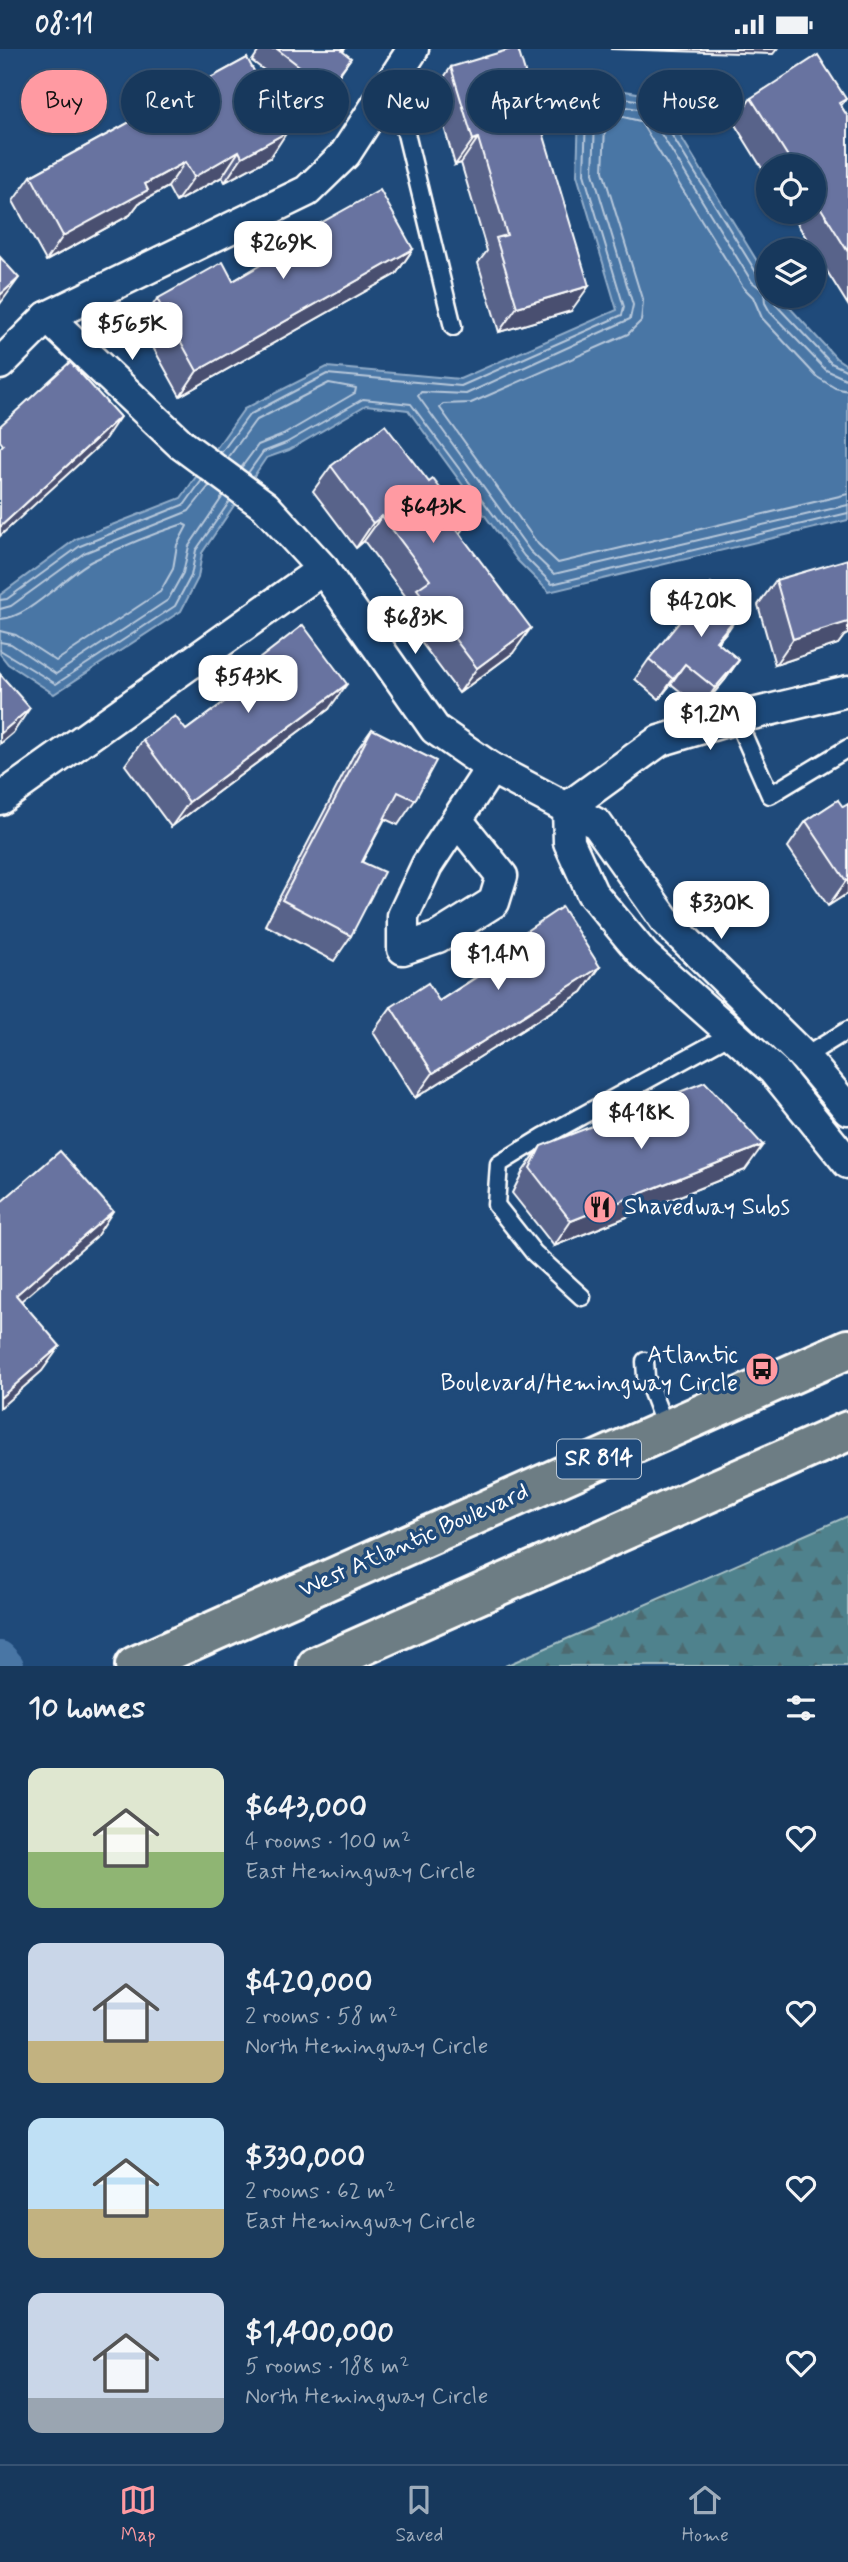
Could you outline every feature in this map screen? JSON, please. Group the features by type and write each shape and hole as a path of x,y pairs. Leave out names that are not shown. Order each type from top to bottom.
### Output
{"main road":[{"name":"West Atlantic Boulevard","path":"135,1666 180,1657 666,1429 848,1349"},
{"path":"317,1666 848,1431"}],"street":[{"path":"399,70 413,49"},
{"path":"0,364 47,317 307,191 345,154 363,126"},
{"path":"47,317 182,445 265,506 323,569 435,729 491,768 597,824 665,920 806,1058 848,1109"},
{"path":"0,799 323,569"},
{"path":"568,807 659,741 737,718 848,691"},
{"path":"457,820 491,768"},
{"path":"568,807 569,842 592,893 644,955 773,1070 848,1163"}],"lane":[{"path":"406,133 453,327"},
{"path":"737,718 770,795 848,748"},
{"path":"773,1070 806,1058 848,1030"},
{"path":"582,1297 534,1253 496,1205 499,1164 731,1034"},
{"path":"645,1361 649,1387 666,1429"}],"green space":[{"path":"848,1516 848,1666 505,1666"}],"water":[{"path":"624,91 638,93 638,133 679,133 756,259 756,308 790,308 836,358 848,366 848,520 549,592 518,561 408,410 366,405 289,450 266,458 202,553 198,578 181,611 54,694 8,664 0,654 0,595 76,539 181,498 244,409 327,367 460,379 617,310 577,175 578,133 624,133"}],"building":[{"path":"277,49 343,49 351,58 342,70 304,70"},
{"path":"518,49 524,70 467,70 467,120 451,67"},
{"path":"818,55 846,99 839,103 848,117 848,252 826,216 826,154 786,154 751,98"},
{"path":"247,58 253,70 234,70 234,133 285,133 242,157 239,151 194,177 185,162 145,184 148,190 63,236 31,176 121,127 121,133 220,133 220,73"},
{"path":"471,133 543,133 589,286 517,307 496,238 507,235 478,138 473,140"},
{"path":"380,190 413,249 197,371 157,299 223,262 233,281 295,245 292,239"},
{"path":"0,257 19,278 0,295"},
{"path":"70,362 120,417 0,527 0,448 3,445 0,441 0,426"},
{"path":"385,425 429,482 433,479 467,523 457,530 531,628 477,668 417,589 430,580 382,516 373,523 331,466"},
{"path":"848,559 848,622 793,639 776,580"},
{"path":"711,583 743,609 716,641 739,660 715,688 685,664 673,679 649,659"},
{"path":"303,625 347,684 189,802 143,740 175,716 186,730 250,683 242,672"},
{"path":"0,674 30,708 0,734"},
{"path":"372,729 436,761 415,800 398,792 362,862 384,872 351,936 282,900"},
{"path":"838,800 843,807 848,804 846,881 806,821"},
{"path":"562,907 600,967 433,1073 391,1007 428,983 439,1001 505,959 498,950"},
{"path":"705,1082 763,1145 571,1221 530,1168 541,1146"},
{"path":"60,1151 113,1211 16,1295 60,1346 0,1398 0,1203"}],"waterway":[{"path":"0,1657 8,1666"}],"place":[{"name":"Shavedway Subs","path":"600,1207"},
{"name":"Atlantic Boulevard/Hemingway Circle","path":"762,1369"}]}
